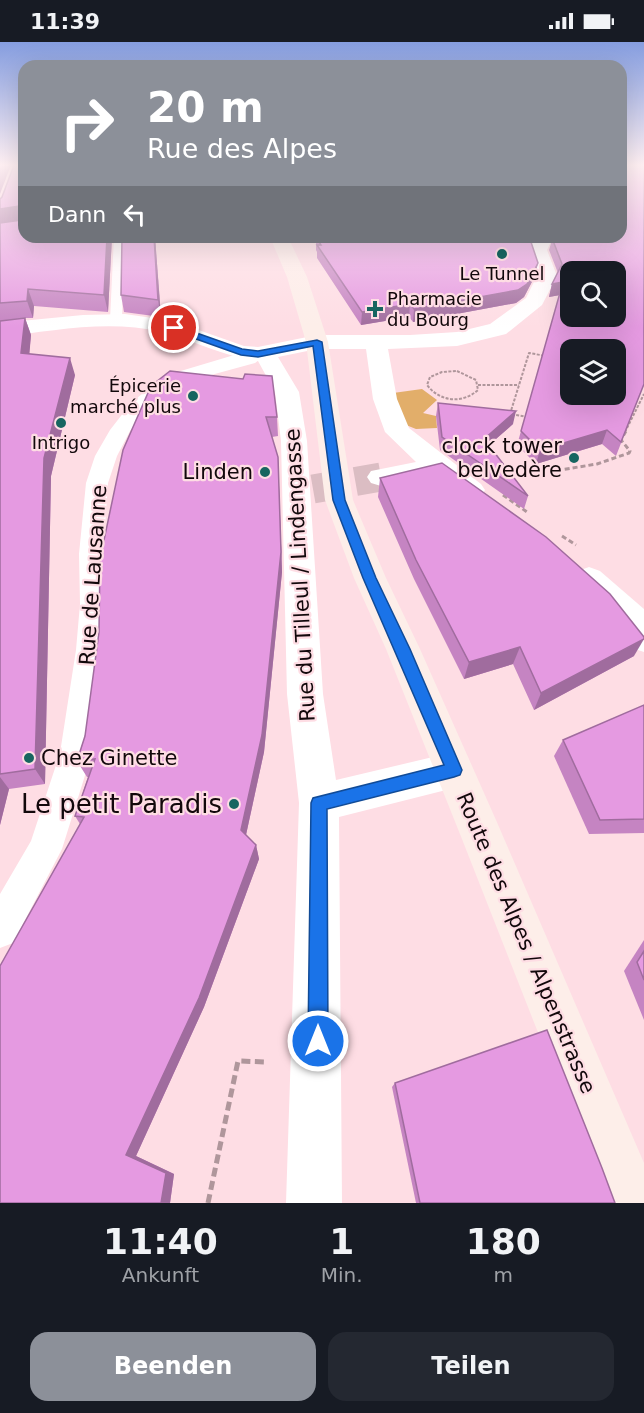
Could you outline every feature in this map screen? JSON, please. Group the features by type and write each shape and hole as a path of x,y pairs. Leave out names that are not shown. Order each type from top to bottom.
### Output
{"main road":[{"name":"Route des Alpes / Alpenstrasse","path":"282,243 297,277 317,342 339,500 370,578 454,770 633,1203"}],"street":[{"name":"Rue de Lausanne","path":"0,930 45,849 76,753 91,639 93,604 91,554 97,483 106,456 120,430 138,407 160,387 171,381 262,353 317,342 457,339 498,329 535,301 547,276 534,243"},
{"path":"0,330 83,321 116,320 165,326 241,352 262,353"},
{"path":"376,341 385,399 398,432 438,466 495,506"},
{"name":"Rue du Tilleul / Lindengasse","path":"262,353 287,392 294,441 305,490 305,694 319,803 318,1064 314,1203"},
{"path":"381,477 438,466"},
{"path":"569,561 636,621 644,639"},
{"path":"319,803 454,770"}],"lane":[{"path":"116,320 119,243"}],"path":[{"path":"530,413 528,417 510,414 529,353 546,356 545,360"},
{"path":"449,371 471,376 478,385 478,390 474,394 461,399 443,398 430,390 427,385 435,374 449,371"},
{"path":"478,385 519,385"},
{"path":"542,473 620,458 629,453 630,450 621,440 643,401 644,394"},
{"path":"208,1203 238,1060 318,1064"}],"shaded area":[{"path":"422,389 437,400 423,413 436,416 437,428 416,429 406,425 393,393"}],"building":[{"path":"627,219 644,219 644,384 621,442 607,430 540,450 521,431 560,293 560,327 626,327 626,261 561,261 554,243 627,243"},
{"path":"18,220 18,243 107,243 104,295 28,289 27,301 0,303 0,223"},
{"path":"122,243 154,243 158,300 121,295"},
{"path":"320,243 531,243 538,263 527,284 518,290 414,309 410,304 362,312 317,245 321,245"},
{"path":"560,268 560,283 552,284"},
{"path":"25,318 21,353 70,358 44,458 35,769 0,774 0,321"},
{"path":"170,371 243,379 245,374 272,376 277,417 266,417 278,457 281,552 262,735 241,830 256,845 199,998 126,1155 166,1173 161,1203 0,1203 0,966 84,817 75,816 95,759 77,761 85,736 99,632 100,559 123,450 151,386"},
{"path":"438,403 516,411 484,439 528,496 442,437"},
{"path":"442,463 546,537 610,594 644,639 541,693 520,647 469,662 416,560 380,478"},
{"path":"644,705 644,819 600,820 563,740"},
{"path":"644,951 644,980 637,962"},
{"path":"547,1030 615,1203 420,1203 395,1083"}],"tunnel":[{"path":"313,489 381,477"}],"place":[{"name":"Le Tunnel","path":"502,254"},
{"name":"Pharmacie du Bourg","path":"375,309"},
{"name":"Épicerie marché plus","path":"193,396"},
{"name":"Intrigo","path":"61,423"},
{"name":"clock tower belvedère","path":"574,458"},
{"name":"Linden","path":"265,472"},
{"name":"Chez Ginette","path":"29,758"},
{"name":"Le petit Paradis","path":"234,804"}],"route":[{"path":"174,328 241,352 258,354 317,342 339,500 370,578 454,770 319,803 318,1041"}]}
